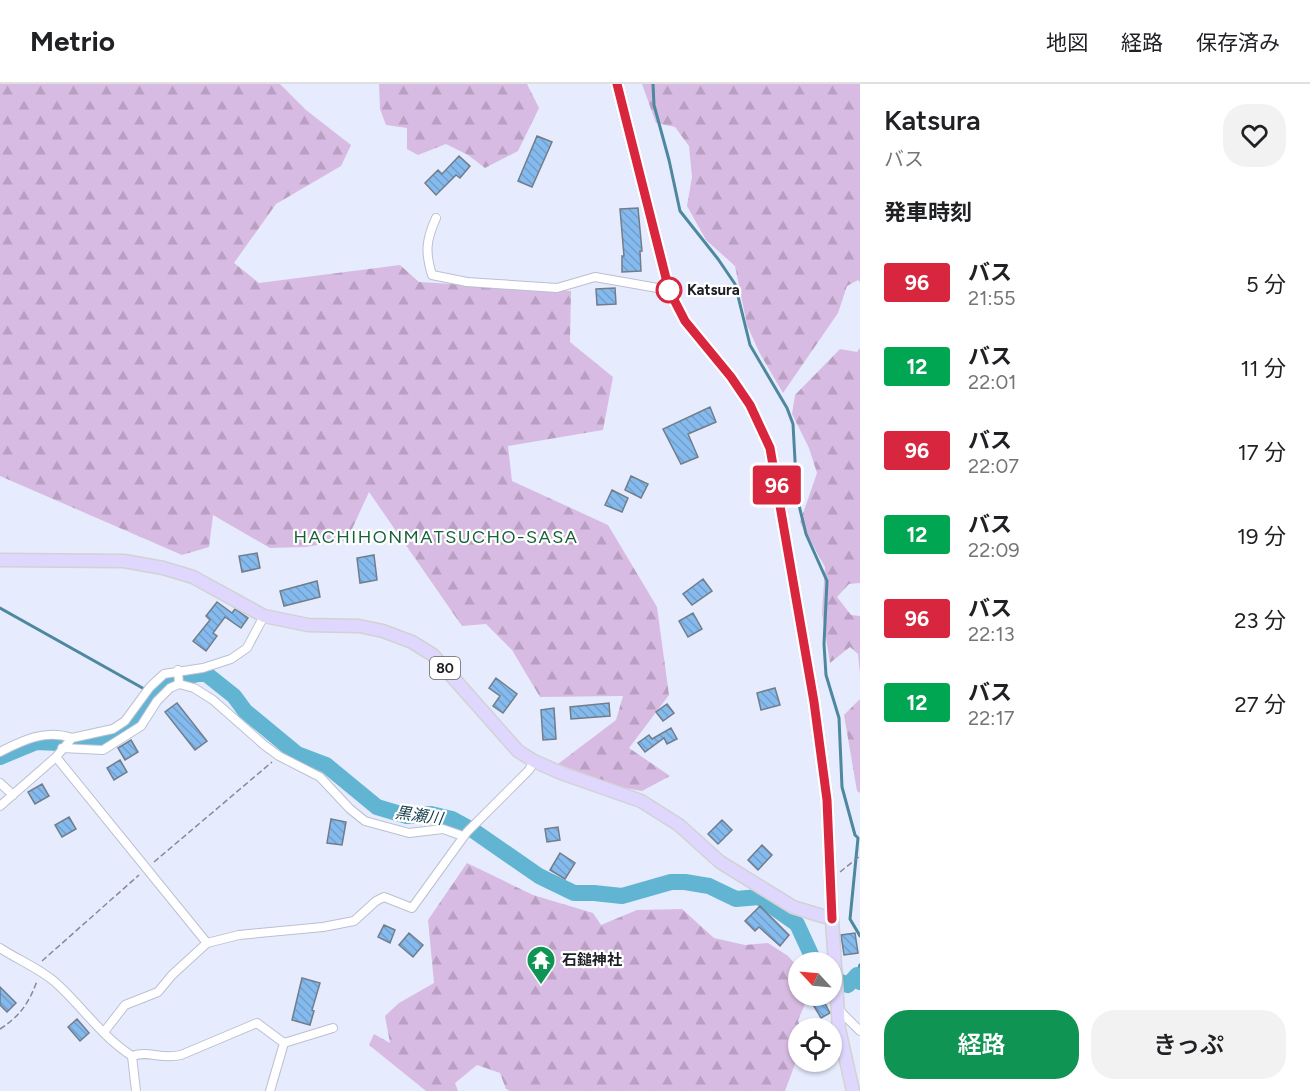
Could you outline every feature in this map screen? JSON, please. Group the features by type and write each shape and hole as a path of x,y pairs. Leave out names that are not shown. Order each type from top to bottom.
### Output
{"main road":[{"path":"617,84 669,290 685,321 731,377 750,405 770,448 814,702 827,800 836,1007 853,1091"},
{"name":"80","path":"1,563 124,561 163,568 193,578 264,616 308,625 358,626 383,631 412,642 433,655 518,751 561,773 641,801 679,825 720,862 793,907 832,919"}],"street":[{"path":"436,218 429,232 426,255 432,275 438,277 467,282 557,288 595,277 669,290"},
{"path":"62,748 103,750 141,726 157,701 179,677 231,659 247,648 264,616"},
{"path":"0,752 40,735 62,735 72,738 113,729 125,721 150,687 164,674 179,677 213,700 279,756 320,777 350,809 365,821 409,833 443,829 468,831"},
{"path":"0,806 56,757 72,738"},
{"path":"56,757 207,943"},
{"path":"104,1032 125,1005 158,992 172,975 207,943 239,935 323,927 354,921 376,901 384,897 412,908 468,831 506,795 529,770 534,761"},
{"path":"0,783 13,795"},
{"path":"0,948 56,983 98,1028 117,1046 132,1056 136,1091"},
{"path":"836,1007 860,1031"},
{"path":"132,1056 144,1052 169,1059 181,1056 257,1023 285,1043"},
{"path":"285,1043 333,1028"},
{"path":"270,1091 285,1043"}],"path":[{"path":"34,968 279,756"},
{"path":"831,879 860,856"},
{"path":"0,1029 19,1015 30,1000 37,981 44,974"}],"green space":[{"path":"0,84 280,84 306,110 351,145 341,166 276,204 234,263 259,283 400,265 419,282 571,291 570,342 613,377 603,430 508,446 512,481 608,525 657,607 669,695 629,748 670,776 642,791 619,787 558,764 616,720 623,696 540,697 512,650 486,624 462,626 369,492 347,540 306,547 270,548 213,515 209,547 182,555 0,476"},
{"path":"379,84 527,84 539,108 518,151 485,168 468,155 446,144 418,155 407,149 407,128 386,125 380,109"},
{"path":"642,84 860,84 860,282 858,280 847,286 838,313 783,393 759,352 747,325 735,266 706,240 687,206 692,177 689,146 675,127 656,123"},
{"path":"860,348 860,583 849,584 837,597 851,615 860,616 860,674 858,654 850,647 830,663 822,613 825,567 800,522 817,473 809,448 792,414 795,395 840,349 857,352"},
{"path":"860,699 860,793 857,791 844,715"},
{"path":"467,863 533,895 593,913 601,925 637,910 682,909 714,938 745,945 768,943 788,956 788,1006 804,1006 799,1018 788,1018 788,1072 792,1072 785,1091 510,1091 506,1089 500,1073 477,1065 455,1083 458,1091 426,1091 369,1045 374,1034 390,1043 385,1016 399,1003 434,983 428,920"}],"building":[{"path":"537,136 552,142 532,187 518,181"},
{"path":"459,156 470,166 460,178 456,175 436,195 425,183 438,170 442,174"},
{"path":"638,208 642,251 640,251 641,271 622,272 622,256 624,256 620,209"},
{"path":"615,288 616,304 597,305 596,289"},
{"path":"710,407 716,422 688,434 698,457 681,464 663,429"},
{"path":"631,476 648,484 641,498 625,490"},
{"path":"612,490 628,498 622,512 605,505"},
{"path":"257,553 260,568 242,572 239,556"},
{"path":"374,555 377,580 360,583 357,558"},
{"path":"703,579 712,591 692,605 683,594"},
{"path":"317,581 320,597 284,606 280,591"},
{"path":"217,602 232,613 235,609 248,618 241,628 225,617 213,633 217,636 206,651 193,641 210,620 206,616"},
{"path":"693,613 702,629 688,637 679,621"},
{"path":"496,678 517,694 503,713 493,706 500,696 489,688"},
{"path":"775,688 780,705 761,710 757,693"},
{"path":"177,703 207,741 195,750 165,712"},
{"path":"609,703 610,716 571,719 570,707"},
{"path":"667,704 674,713 663,721 656,712"},
{"path":"554,708 556,739 543,740 541,710"},
{"path":"671,728 677,739 667,744 664,738 645,752 638,743 649,735 652,739"},
{"path":"131,740 138,752 125,760 118,748"},
{"path":"120,760 127,772 114,780 107,768"},
{"path":"42,784 49,796 35,804 28,792"},
{"path":"69,817 76,829 62,837 55,825"},
{"path":"331,819 346,822 342,845 327,843"},
{"path":"722,820 732,830 718,844 708,834"},
{"path":"558,827 560,840 547,842 545,829"},
{"path":"762,845 772,855 758,870 748,860"},
{"path":"560,853 575,863 565,879 550,870"},
{"path":"760,906 789,935 780,946 759,927 755,931 745,921"},
{"path":"384,925 395,930 390,943 378,937"},
{"path":"409,933 423,945 413,957 399,945"},
{"path":"855,933 858,953 844,955 841,935"},
{"path":"302,978 320,983 310,1025 292,1020"},
{"path":"0,987 16,1003 7,1012 0,1005"},
{"path":"814,1006 826,1006 830,1013 821,1018"},
{"path":"77,1019 89,1033 80,1041 68,1027"}],"waterway":[{"path":"653,84 654,105 680,211 735,284 750,345 787,408 793,424 797,497 806,534 827,581 824,644 826,675 839,718 842,787 855,835 858,838 850,919 860,936"},
{"path":"0,608 155,695"},
{"name":"黒瀬川","path":"74,743 97,744 126,731 142,717 155,695 172,679 205,673 234,696 245,711 297,754 326,765 377,807 407,816 431,814 452,819 474,831 539,876 574,893 622,896 671,882 685,882 709,886 736,899 759,897 797,924 810,952"},
{"name":"黒瀬川","path":"0,757 36,742 59,743"},
{"path":"857,975 860,965"},
{"name":"黒瀬川","path":"842,983 848,985 857,975 860,982"}],"bus line":[{"name":"96","path":"617,84 669,290 685,321 731,377 750,405 770,448 814,702 827,800 832,919"}],"place":[{"name":"Katsura","path":"669,290"},
{"name":"石鎚神社","path":"541,986"}],"district":[{"name":"HACHIHONMATSUCHO-SASA","path":"436,537"}]}
